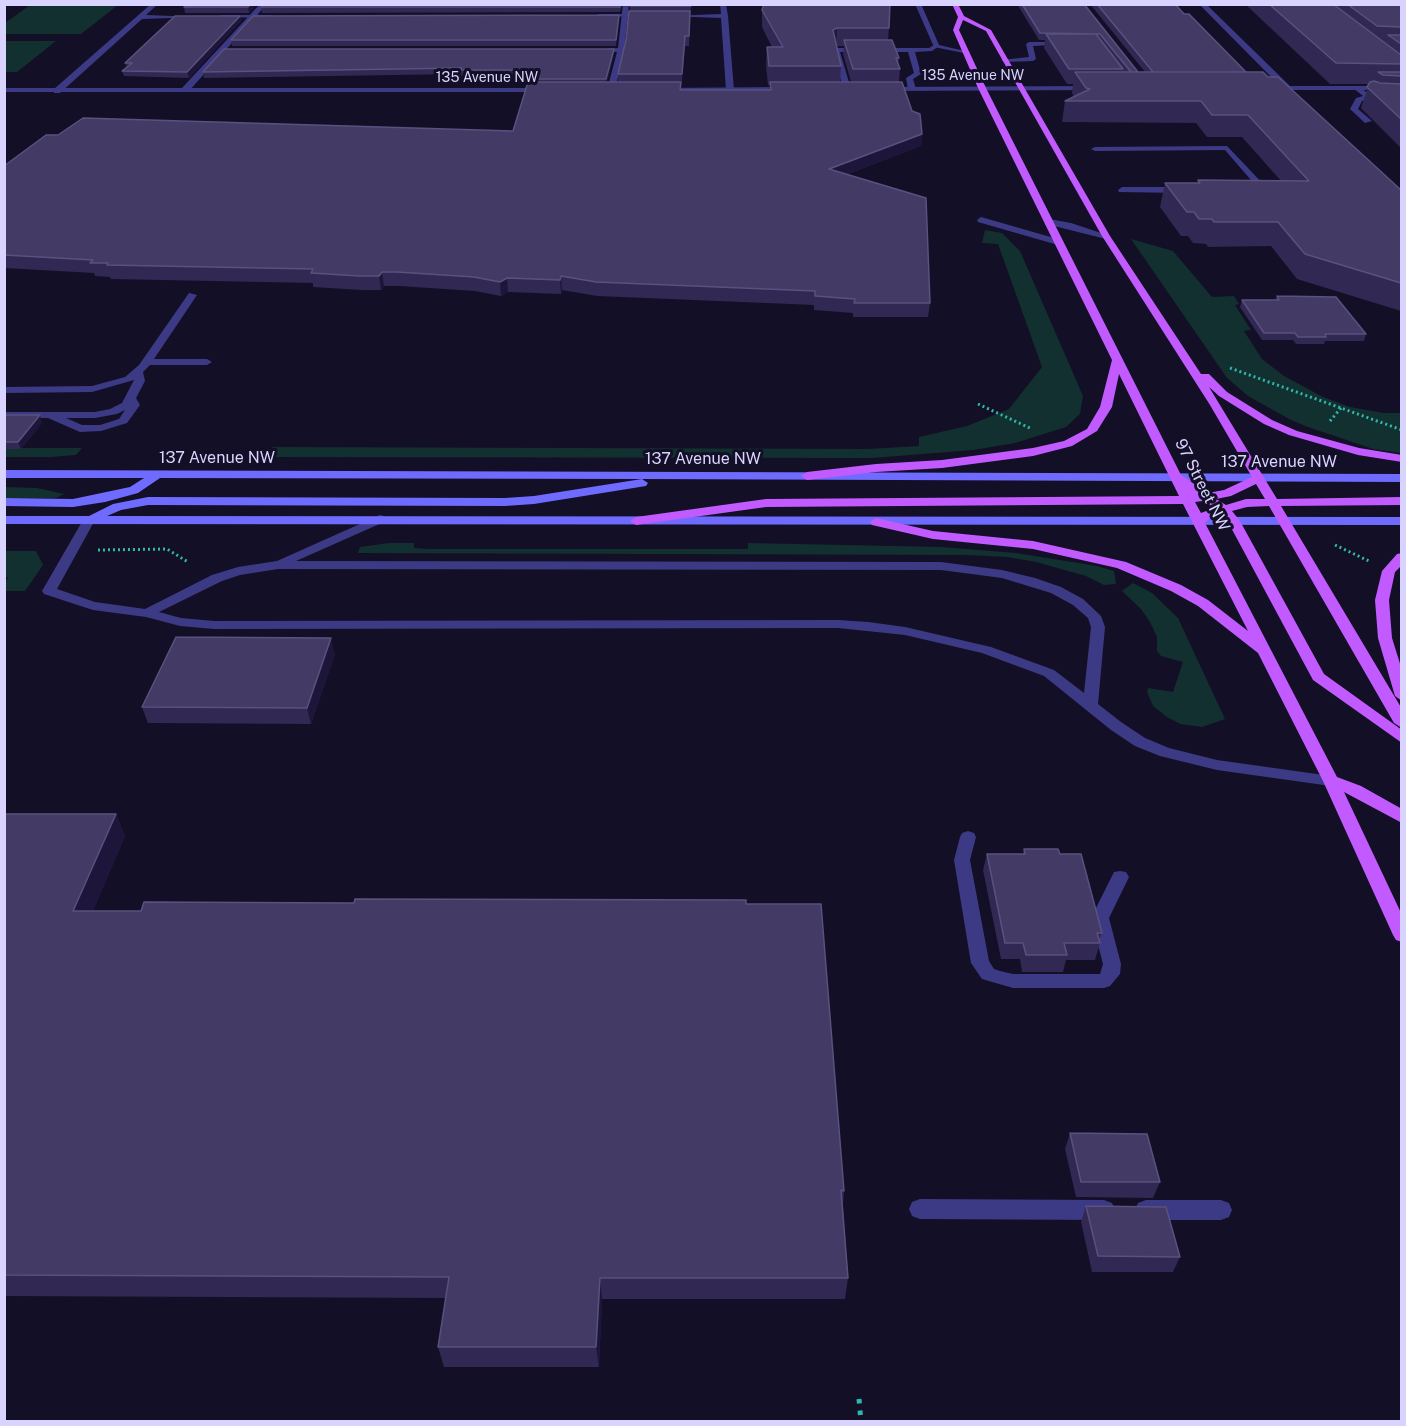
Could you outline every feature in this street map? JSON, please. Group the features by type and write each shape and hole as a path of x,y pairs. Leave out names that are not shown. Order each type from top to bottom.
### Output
{"main road":[{"name":"97 Street NW","path":"955,4 961,17 956,30 982,88 1331,781 1401,935"},
{"path":"961,17 988,30 1106,236 1216,405 1401,723"},
{"path":"1185,357 1223,394 1268,422 1311,439 1401,459"},
{"path":"807,476 876,468 942,464 1034,452 1068,444 1090,431 1106,407 1117,360"},
{"name":"137 Avenue NW","path":"4,474 1401,478"},
{"path":"4,502 73,503 105,498 134,490 158,474"},
{"path":"89,520 117,507 148,501 534,501 686,475"},
{"path":"1177,478 1224,509 1234,521 1318,677 1401,738"},
{"path":"636,521 765,503 1188,500 1208,498 1244,487 1258,479"},
{"path":"1199,522 1208,514 1246,503 1401,501"},
{"path":"4,520 1401,521"},
{"path":"876,522 933,535 1033,545 1121,565 1167,584 1203,603 1266,653"},
{"path":"1401,557 1389,571 1382,600 1385,638 1401,696"},
{"path":"1331,781 1355,790 1401,817"}],"street":[{"path":"57,91 155,4"},
{"path":"186,90 264,4"},
{"path":"611,90 621,50 626,4"},
{"path":"723,4 730,90"},
{"path":"918,4 936,46"},
{"path":"1202,4 1287,88"},
{"path":"588,16 725,16"},
{"path":"141,17 197,17"},
{"path":"208,17 276,17"},
{"path":"1004,60 1033,59 1029,44 1074,44"},
{"path":"847,89 836,50 930,50 936,46 967,53"},
{"path":"222,50 234,50"},
{"path":"586,50 621,50"},
{"path":"911,50 918,74 909,78 912,88"},
{"name":"135 Avenue NW","path":"880,89 1097,88"},
{"path":"1264,88 1401,88"},
{"path":"1357,88 1367,97 1384,101 1401,101"},
{"path":"647,90 800,89"},
{"path":"836,89 858,89"},
{"name":"135 Avenue NW","path":"4,90 552,90"},
{"path":"599,90 623,90"},
{"path":"1367,97 1359,100 1354,109 1368,121"},
{"path":"1095,149 1227,148 1273,199 1252,194"},
{"path":"1122,190 1193,190"},
{"path":"1114,199 1189,199"},
{"path":"981,220 1058,242"},
{"path":"1049,222 1106,236"},
{"path":"4,390 93,389 117,383 138,373 192,295"},
{"path":"147,362 207,362"},
{"path":"4,415 51,415 80,429 107,427 123,421 128,416 134,405 133,395 140,381 138,373"},
{"path":"278,565 380,519"},
{"path":"89,520 50,591 93,606 147,613 180,622 214,625 838,624 868,626 949,640 1014,659 1049,673 1140,742 1184,758 1331,781"},
{"path":"147,613 217,578 238,571 278,565 941,566 1002,574 1056,590 1078,602 1094,616 1098,627 1098,644 1090,705"},
{"path":"968,837 962,860 980,963 988,974 999,978 1013,981 1104,981 1111,974 1112,964 1100,918 1120,877"},
{"path":"920,1209 1221,1210"}],"path":[{"path":"1220,364 1401,429"},
{"path":"978,404 1038,432"},
{"path":"1329,542 1375,564"},
{"path":"167,549 188,562"},
{"path":"859,1398 861,1422"}],"green space":[{"path":"30,5 118,5 81,34 5,34 5,23"},
{"path":"5,41 56,41 17,72 5,72"},
{"path":"985,230 1002,233 1020,251 1083,396 1080,414 1066,427 1015,443 973,450 873,458 265,457 273,447 868,449 919,446 919,437 967,426 1009,409 1042,367 998,244 982,243"},
{"path":"1131,239 1173,251 1212,297 1234,296 1239,304 1235,305 1251,330 1244,331 1262,359 1284,376 1323,397 1350,407 1384,413 1401,413 1401,453 1373,449 1308,427 1248,396 1227,378"},
{"path":"5,448 82,448 76,455 5,457"},
{"path":"5,487 37,488 64,494 56,498 5,498"},
{"path":"389,543 414,543 414,548 428,549 748,549 748,543 942,547 1016,553 1097,566 1114,571 1116,584 1104,585 1086,576 1036,562 1007,557 966,555 358,553 360,547"},
{"path":"5,551 36,551 43,565 25,591 5,591 8,577 5,577"},
{"path":"1133,583 1152,593 1178,618 1225,719 1202,727 1180,724 1153,706 1147,692 1148,688 1173,692 1183,662 1161,656 1157,651 1157,637 1150,622 1141,609 1122,591"}],"building":[{"path":"187,4 251,4 248,7 184,7"},
{"path":"263,4 620,4 620,7 261,7"},
{"path":"630,4 691,4 691,6 630,6"},
{"path":"764,4 890,4 889,28 837,28 833,30 841,66 769,66 767,47 783,47 762,10"},
{"path":"1022,4 1084,4 1138,72 1131,72 1100,34 1040,33"},
{"path":"1097,4 1175,4 1184,14 1189,14 1246,72 1153,72"},
{"path":"1269,4 1333,4 1401,55 1401,64 1336,63"},
{"path":"1347,4 1401,4 1401,27 1377,26"},
{"path":"629,11 690,11 689,36 685,36 682,74 618,74 626,40"},
{"path":"619,15 616,40 231,40 253,16"},
{"path":"175,16 240,16 187,72 122,71 132,63 125,63"},
{"path":"1046,34 1096,34 1123,69 1069,69"},
{"path":"1388,35 1401,35 1401,44"},
{"path":"844,40 892,40 899,58 896,58 900,69 853,69"},
{"path":"224,49 614,49 606,79 531,79 533,70 460,70 462,68 203,72"},
{"path":"1075,72 1263,72 1268,77 1278,77 1401,190 1401,283 1305,254 1278,222 1214,222 1212,219 1199,219 1194,212 1187,212 1165,183 1200,183 1198,180 1309,181 1248,115 1212,115 1201,101 1065,101 1090,89 1086,88"},
{"path":"1378,72 1401,72 1401,76 1383,75"},
{"path":"528,82 681,82 680,90 771,90 770,82 902,82 912,111 920,114 922,134 829,169 926,198 930,303 854,303 855,299 815,296 815,291 596,282 561,276 560,280 507,278 500,282 474,277 397,272 382,272 379,276 359,276 311,273 313,269 107,265 108,263 90,263 93,260 4,255 4,166 46,135 58,135 83,118 513,131"},
{"path":"1370,82 1401,84 1401,119 1367,87"},
{"path":"1277,296 1336,297 1366,334 1325,334 1326,337 1298,337 1295,333 1264,333 1242,300 1279,300"},
{"path":"4,415 40,415 18,442 4,442"},
{"path":"176,637 331,638 307,708 142,707"},
{"path":"4,814 116,814 73,911 141,911 144,902 354,903 355,899 746,900 746,904 821,904 844,1191 841,1190 848,1278 600,1278 596,1347 438,1347 449,1277 4,1275"},
{"path":"1024,849 1058,849 1060,854 1081,854 1102,933 1097,933 1100,943 1064,943 1067,955 1026,955 1023,943 1005,943 987,854 1025,854"},
{"path":"1070,1133 1147,1134 1160,1182 1081,1182"},
{"path":"1086,1206 1166,1207 1180,1257 1098,1256"}]}
